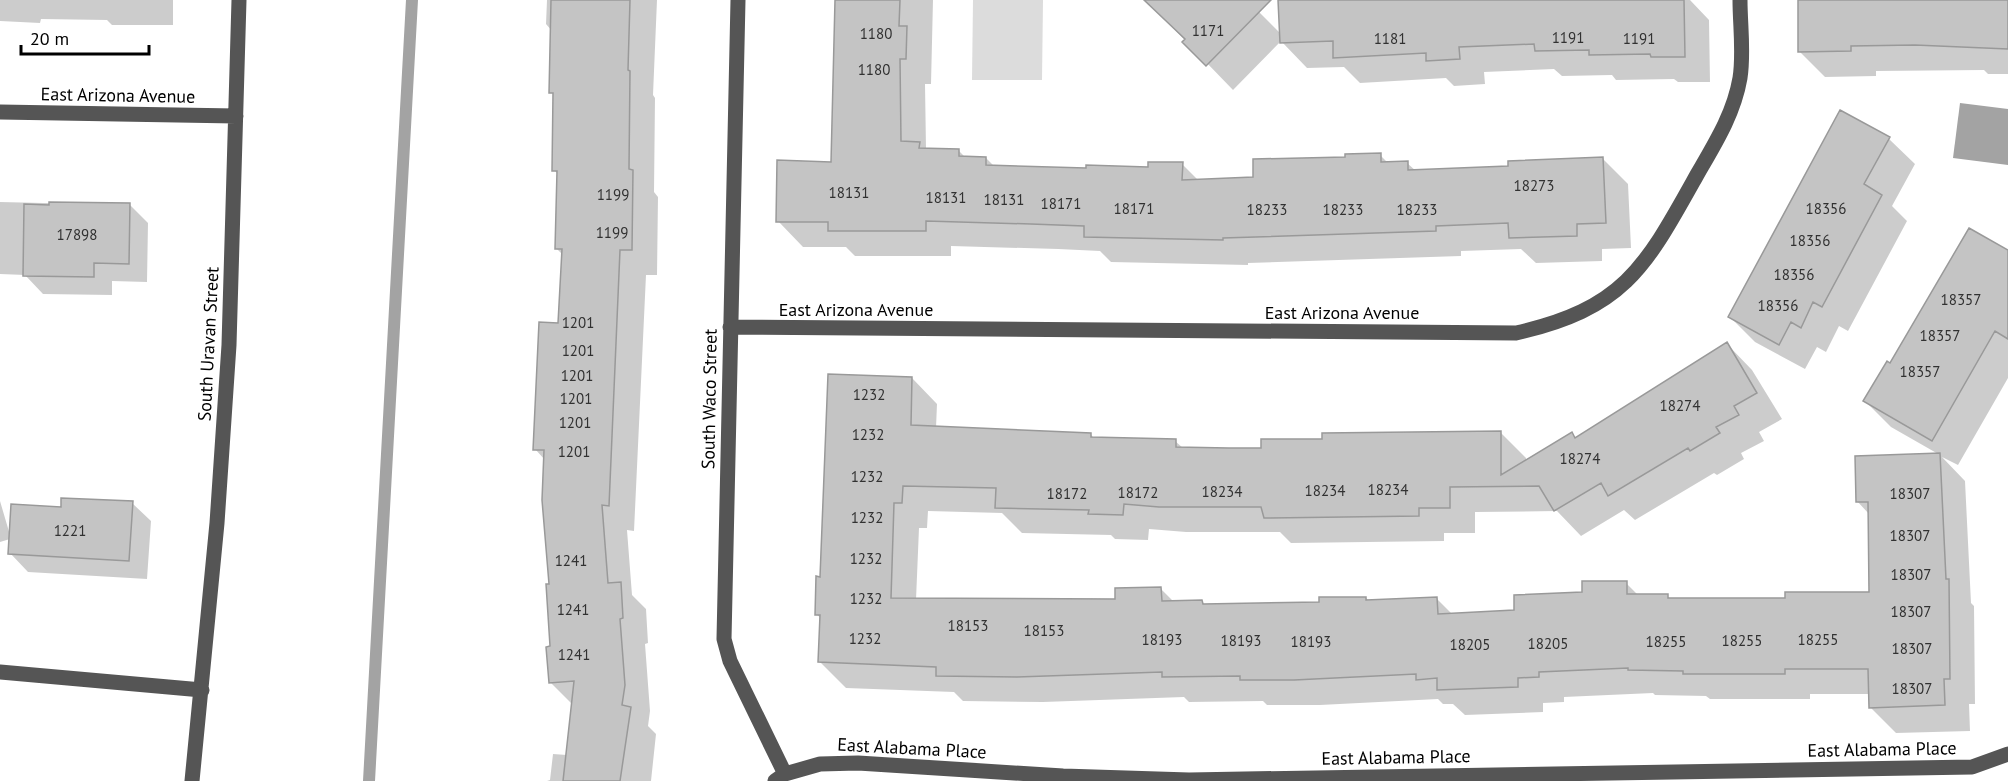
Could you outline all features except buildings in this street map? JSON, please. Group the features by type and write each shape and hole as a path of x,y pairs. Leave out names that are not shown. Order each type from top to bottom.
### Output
{"street":[{"name":"South Uravan Street","path":"192,781 202,690 229,345 239,0"},
{"name":"South Waco Street","path":"738,0 724,639 730,661 780,778"},
{"name":"East Arizona Avenue","path":"730,327 1515,333 1557,324 1596,306 1633,277 1659,244 1731,113 1740,76 1740,0"},
{"name":"East Arizona Avenue","path":"0,112 236,116"},
{"path":"0,672 202,690"},
{"name":"East Alabama Place","path":"780,778 820,764 858,763 1063,776 1189,780 1972,767 2008,754"}],"shaded area":[{"path":"973,0 1043,0 1042,80 972,80"},
{"path":"1960,103 2008,109 2008,165 1953,158"}],"waterway":[{"path":"369,781 412,0"}]}
